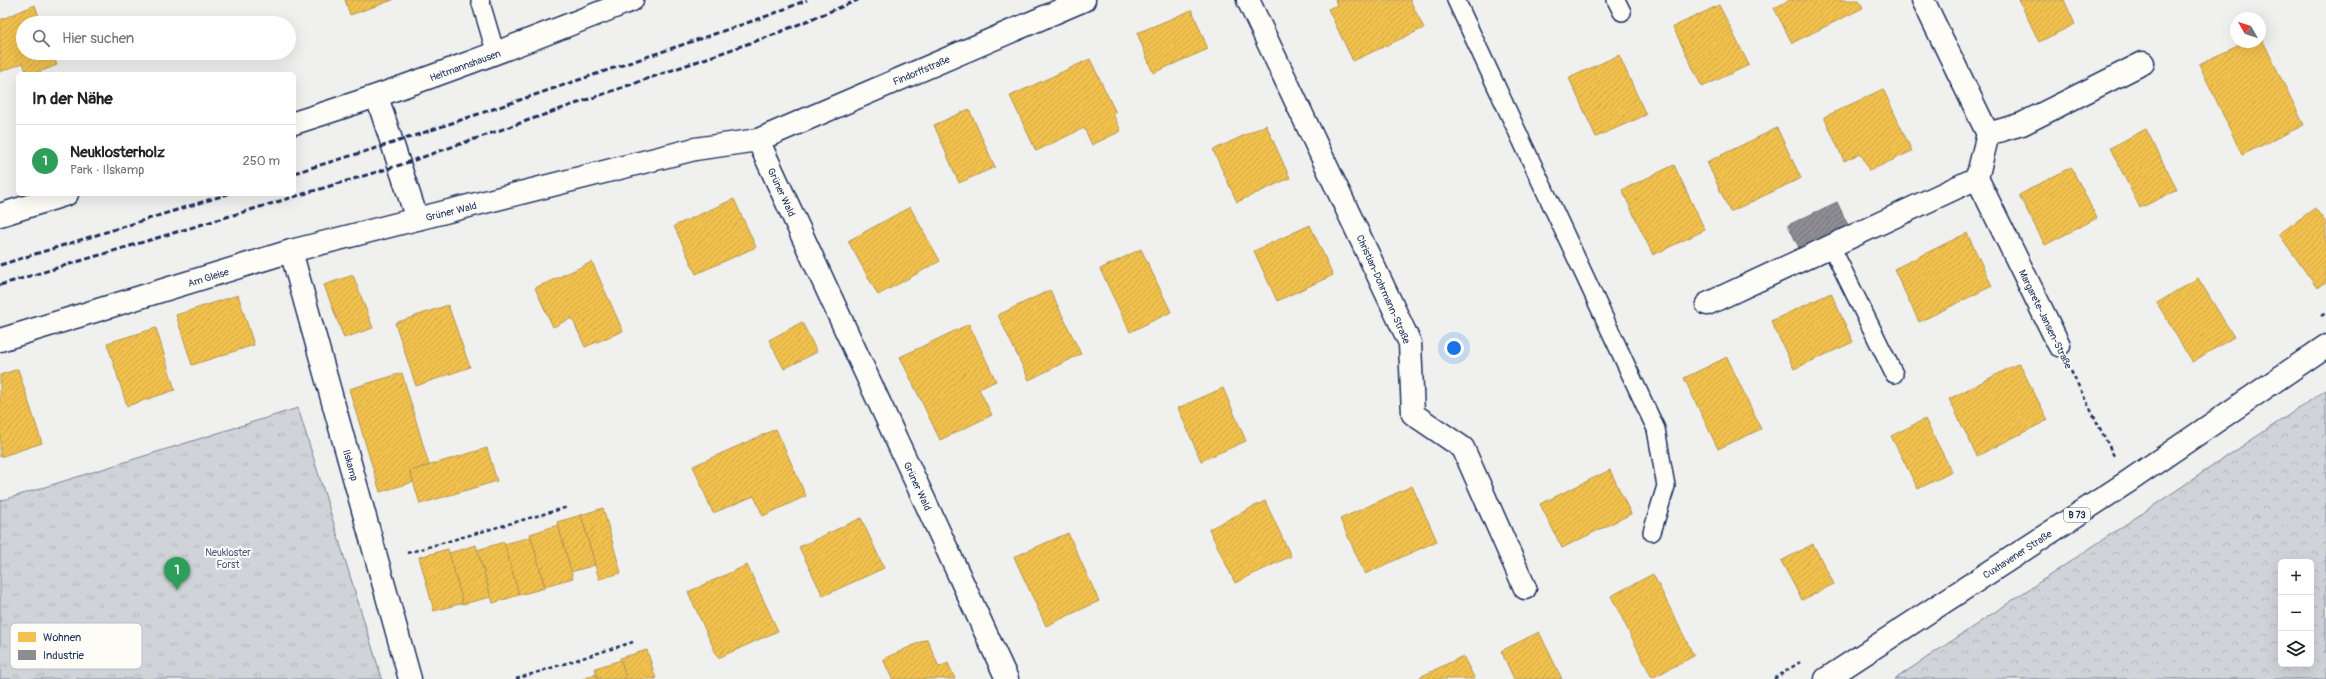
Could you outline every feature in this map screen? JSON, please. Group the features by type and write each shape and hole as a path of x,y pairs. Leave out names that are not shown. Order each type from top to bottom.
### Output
{"street":[{"name":"Heitmannshausen","path":"296,122 377,97 496,54 632,0"},
{"name":"Findorffstraße","path":"758,140 1084,0"},
{"name":"Christian-Dohrmann-Straße","path":"1248,0 1410,343 1414,414 1463,448 1525,588"},
{"path":"1707,304 1977,178 1988,134 1923,0"},
{"path":"1988,134 2022,124 2143,63"},
{"name":"Grüner Wald","path":"377,97 417,219 695,149 758,140 1007,679"},
{"name":"Margarete-Jansen-Straße","path":"1977,178 2059,345"},
{"path":"0,215 60,196"},
{"name":"Am Gleise","path":"0,340 291,251 417,219"},
{"name":"Ilskamp","path":"291,251 410,679"},
{"name":"Cuxhavener Straße","path":"1826,679 2129,481 2326,346"}],"lane":[{"path":"480,0 496,54"},
{"path":"1456,0 1656,429 1666,486 1652,532"},
{"path":"1831,246 1894,374"}],"path":[{"name":"Margarete-Jansen-Straße","path":"2059,345 2115,459"},
{"path":"377,561 568,506"},
{"path":"516,679 633,642"}],"green space":[{"path":"2326,390 2326,679 1895,679"},
{"name":"Neukloster Forst","path":"298,408 382,679 0,679 0,501"}],"building: Wohnen":[{"path":"345,0 393,0 350,15"},
{"path":"1335,0 1410,0 1424,28 1353,61 1328,9 1337,5"},
{"path":"1790,0 1859,0 1863,8 1792,43 1774,8"},
{"path":"2019,0 2064,0 2075,24 2039,42"},
{"path":"35,5 39,16 16,16 16,60 55,60 57,65 39,72 26,72 23,63 0,72 0,20"},
{"path":"1719,5 1749,65 1702,87 1673,27"},
{"path":"1192,10 1208,49 1153,73 1137,33"},
{"path":"2266,47 2304,125 2242,155 2199,64 2233,48"},
{"path":"1619,55 1646,115 1596,137 1569,78"},
{"path":"1090,59 1116,113 1113,114 1121,131 1092,145 1084,128 1036,151 1010,96"},
{"path":"1883,89 1912,151 1869,171 1861,153 1844,161 1824,117"},
{"path":"969,109 995,167 959,183 934,125"},
{"path":"1266,125 1290,178 1237,202 1213,150"},
{"path":"1777,128 1801,178 1730,212 1707,162"},
{"path":"2146,129 2177,190 2140,208 2110,148"},
{"path":"1674,165 1705,230 1653,255 1622,190"},
{"path":"2071,167 2097,218 2045,245 2019,195"},
{"path":"734,199 756,247 696,274 674,226"},
{"path":"910,207 940,261 878,295 848,241"},
{"path":"2315,208 2326,223 2326,282 2317,288 2279,234"},
{"path":"1310,225 1333,275 1277,301 1254,251"},
{"path":"1967,233 1992,286 1919,322 1894,269"},
{"path":"1141,249 1171,312 1130,332 1100,269"},
{"path":"592,262 623,331 585,347 572,318 553,327 535,288"},
{"path":"353,275 373,328 344,338 324,285"},
{"path":"2198,278 2234,337 2192,362 2157,303"},
{"path":"1050,290 1081,354 1029,380 998,315"},
{"path":"1831,293 1853,342 1794,369 1771,321"},
{"path":"238,295 254,345 192,365 176,315"},
{"path":"448,305 470,367 416,386 395,323"},
{"path":"802,322 817,352 784,369 769,340"},
{"path":"969,324 996,381 979,389 992,415 940,440 900,357"},
{"path":"156,328 175,390 127,406 107,343"},
{"path":"1727,357 1761,429 1718,449 1684,378"},
{"path":"2019,363 2048,420 1977,456 1949,399"},
{"path":"18,369 42,443 0,457 0,375"},
{"path":"402,373 429,465 410,471 413,482 380,492 349,389"},
{"path":"1223,388 1246,441 1201,461 1178,408"},
{"path":"1925,419 1952,472 1918,489 1891,436"},
{"path":"776,429 806,496 763,516 754,496 713,513 693,466"},
{"path":"487,448 497,481 420,504 410,471"},
{"path":"1610,470 1631,514 1562,548 1540,504"},
{"path":"1412,486 1437,541 1365,574 1340,519"},
{"path":"1265,501 1291,556 1235,583 1209,529"},
{"path":"603,508 621,573 599,579 581,515"},
{"path":"581,515 595,565 571,572 557,522"},
{"path":"861,518 884,568 823,596 799,547"},
{"path":"558,525 573,578 545,586 530,534"},
{"path":"1068,533 1099,601 1046,626 1014,557"},
{"path":"531,537 545,588 519,595 504,544"},
{"path":"504,542 519,595 493,603 477,550"},
{"path":"1813,544 1834,584 1802,600 1781,561"},
{"path":"476,545 491,597 463,604 449,553"},
{"path":"448,549 463,603 434,611 419,557"},
{"path":"747,565 778,631 718,658 688,592"},
{"path":"1653,574 1694,656 1652,678 1611,596"},
{"path":"1539,632 1562,679 1514,679 1501,651"},
{"path":"927,639 939,667 948,663 955,679 892,679 883,659"},
{"path":"647,650 656,679 626,679 620,658"},
{"path":"1463,656 1475,679 1421,679 1420,677"},
{"path":"621,660 626,679 598,679 595,668"},
{"path":"596,674 598,679 583,679"}],"building: Industrie":[{"path":"1837,202 1849,227 1800,250 1788,225"}],"railway":[{"path":"296,172 393,143 770,15 807,0"},
{"path":"0,285 400,165 770,36 858,0"},
{"path":"0,265 222,196"}],"place":[{"name":"Neuklosterholz","path":"177,590"}]}
